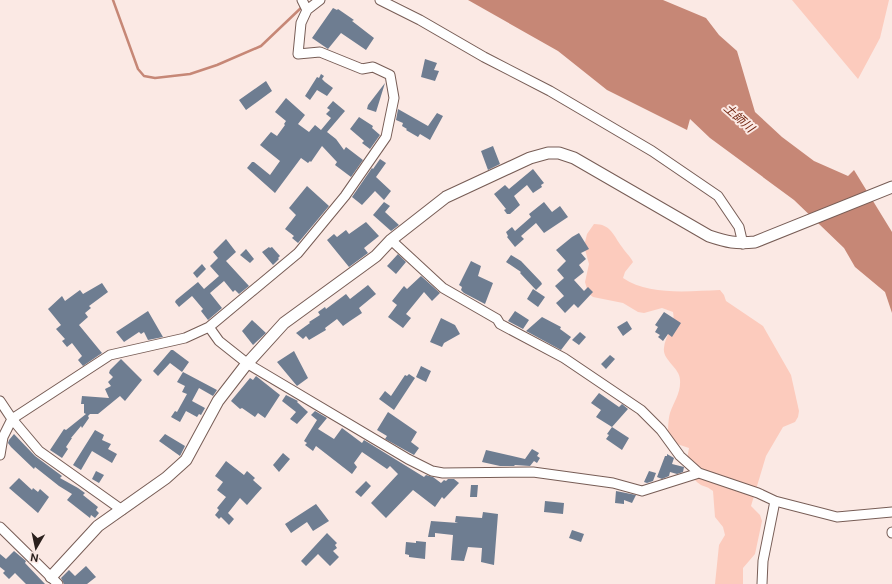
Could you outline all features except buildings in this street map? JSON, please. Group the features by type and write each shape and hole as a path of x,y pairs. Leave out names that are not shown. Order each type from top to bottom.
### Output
{"street":[{"path":"302,0 307,10"},
{"path":"0,455 4,437 12,419 110,355 185,338 209,327 298,253 345,196 386,137 394,98 390,75 373,67 362,69 320,52 298,54 301,23 307,10 320,0"},
{"path":"380,0 420,20 484,57 550,91 652,151 718,196 739,227 743,244"},
{"path":"0,527 54,581 98,526 166,478 186,460 218,401 284,323 376,256 391,240 446,197 530,158 548,153 559,153 574,158 709,236 732,243 743,244 755,242 891,187"},
{"path":"391,240 443,288 497,319 500,324 564,358 641,410 661,430 680,456 699,473 758,493 774,501 837,517 892,512"},
{"path":"209,327 218,341 248,364 401,455 432,471 444,473 532,472 612,483 642,490 699,473"},
{"path":"0,401 12,419 38,451 122,510"},
{"path":"762,584 763,561 774,501"}],"shaded area":[{"path":"792,0 889,0 880,38 858,79"},
{"path":"594,224 600,224 608,228 633,262 625,272 623,278 633,284 657,290 720,290 726,301 763,326 791,375 799,411 798,417 795,422 783,427 766,456 751,506 760,515 762,521 755,554 743,568 743,584 715,584 719,545 725,535 723,527 715,517 713,491 701,485 690,473 688,463 689,448 671,442 668,437 669,416 680,385 679,376 664,352 666,339 673,322 673,312 662,308 644,313 638,312 623,303 593,297 588,293 585,282 589,264 584,246 587,234"}],"water":[{"name":"土師川","path":"468,0 663,0 706,18 719,35 737,51 755,112 782,137 814,161 848,176 854,170 892,232 892,313 885,292 855,267 844,248 794,200 710,138 690,119 687,130 607,90 558,51"}],"waterway":[{"path":"113,0 138,69 144,76 155,78 190,74 217,65 261,46 303,6"}]}
